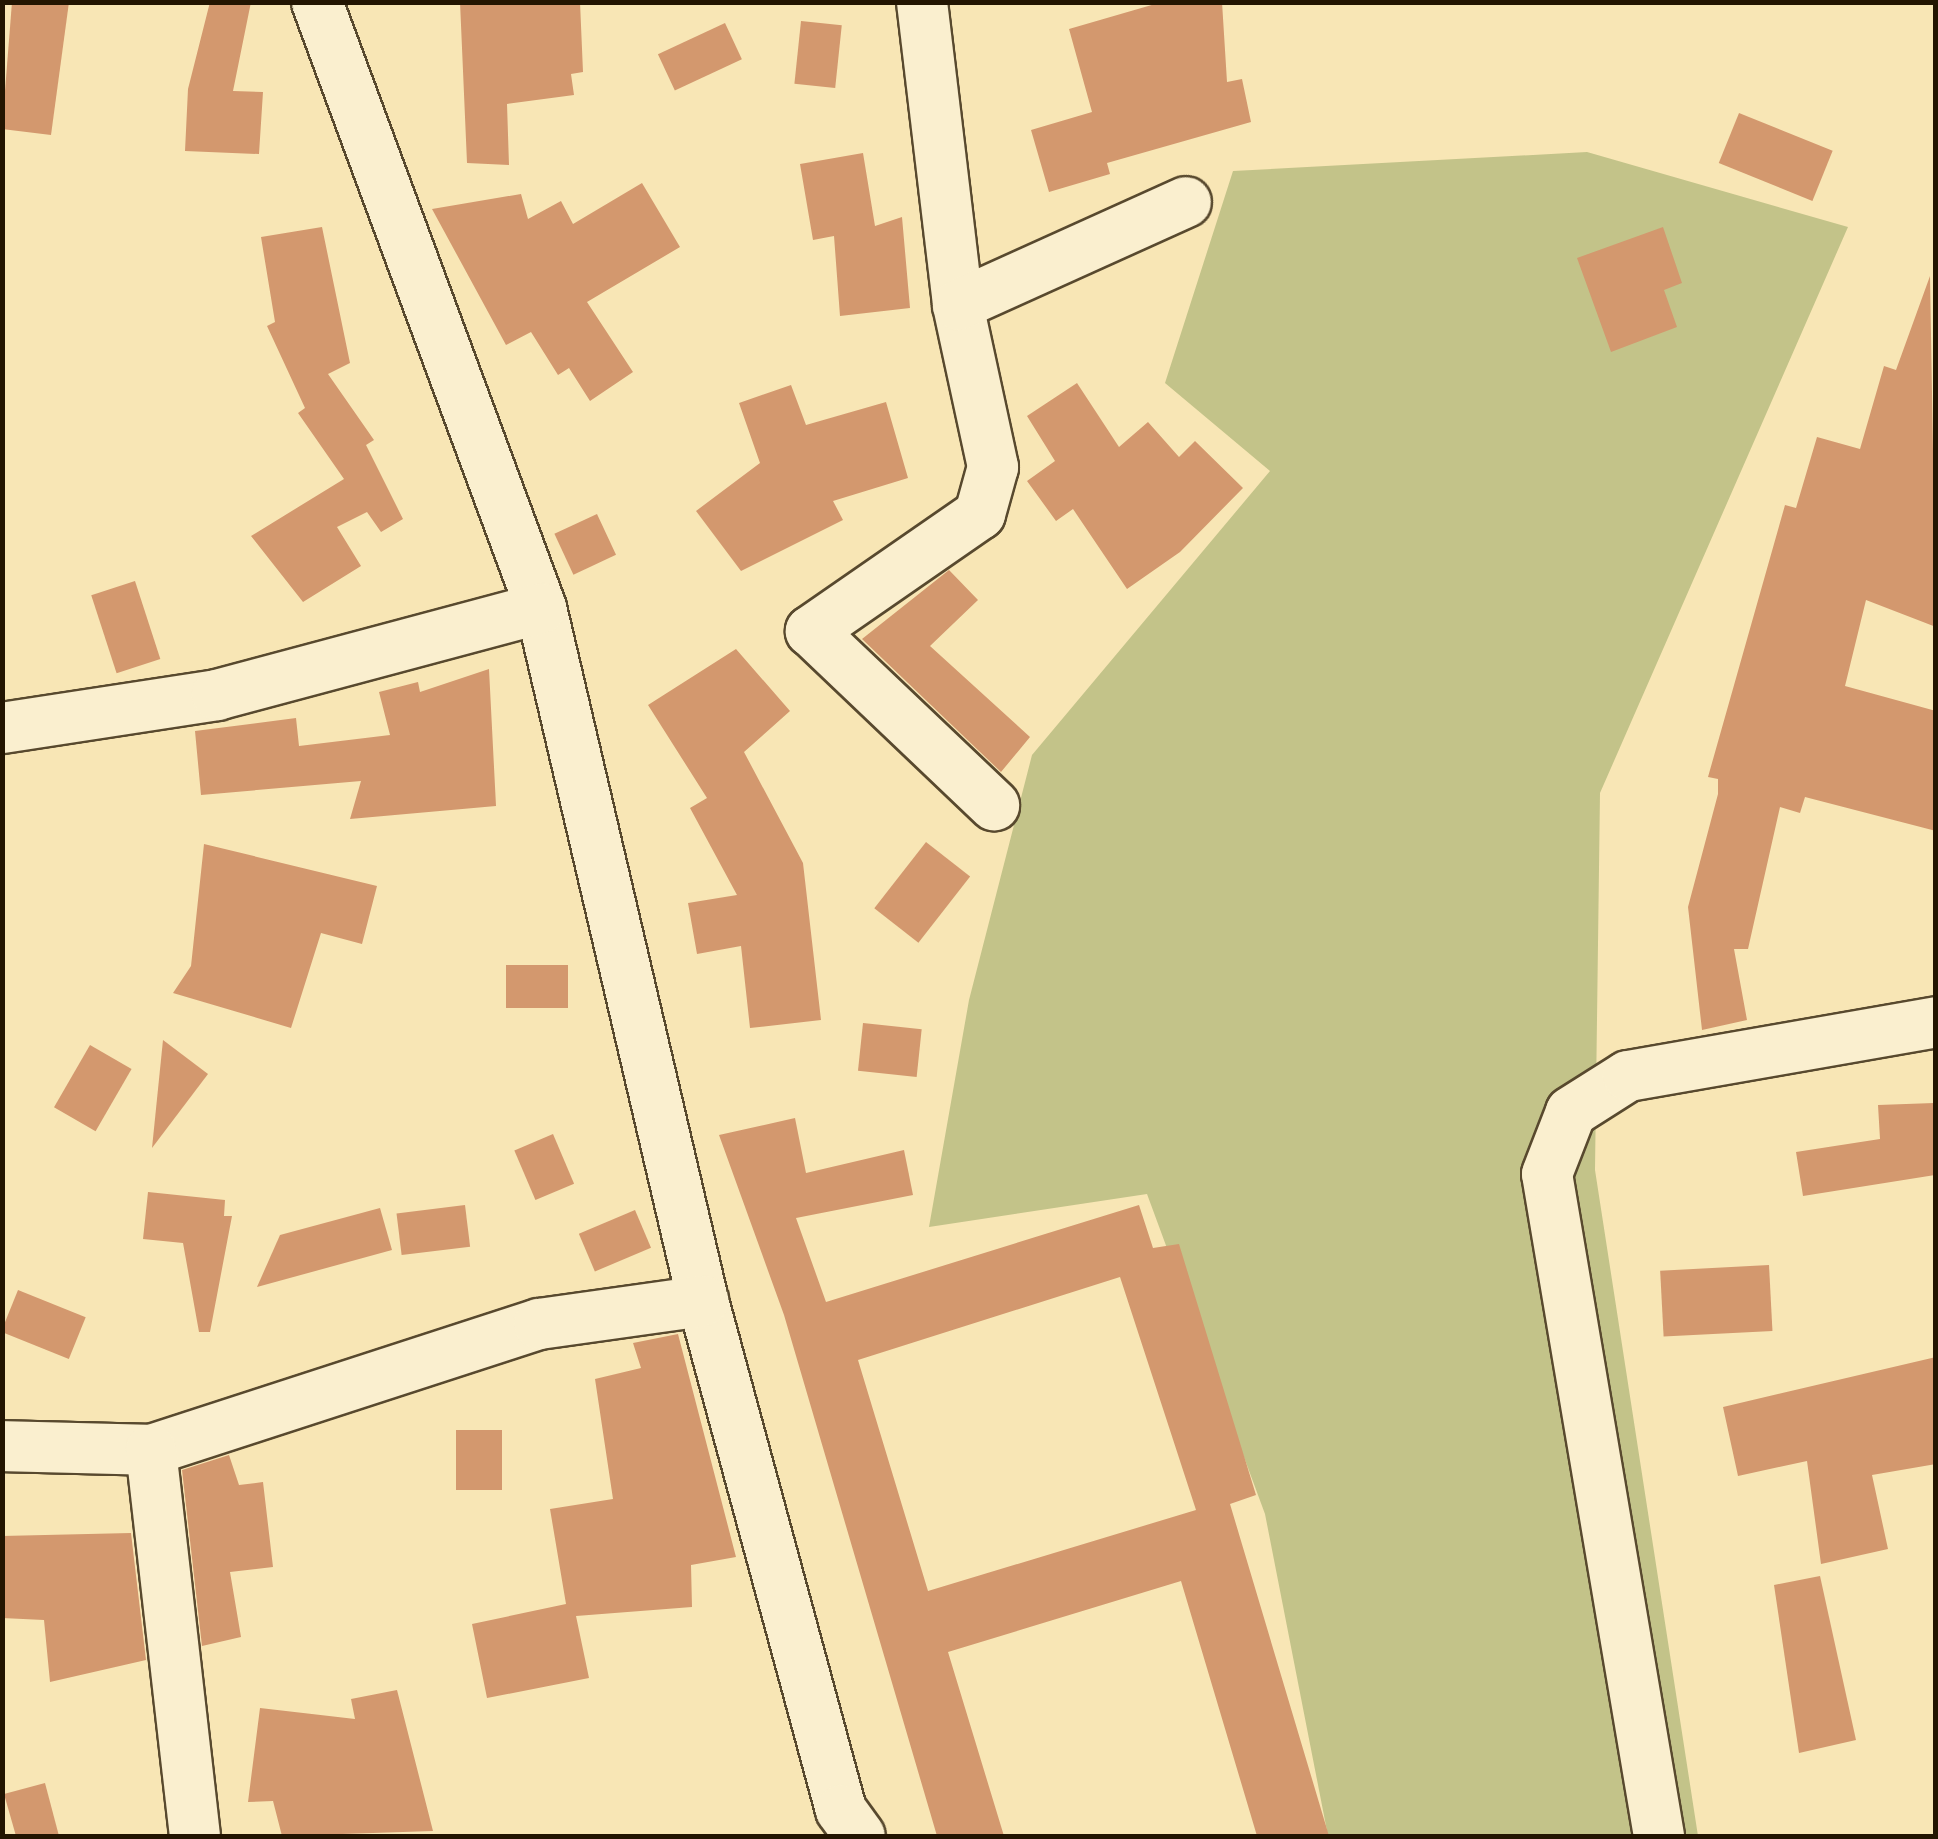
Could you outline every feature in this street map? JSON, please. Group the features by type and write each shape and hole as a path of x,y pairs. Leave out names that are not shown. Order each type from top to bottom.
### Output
{"street":[{"path":"317,2 541,608 703,1301 840,1810 860,1836"},
{"path":"922,2 958,306 993,468 980,514 811,632 994,805"},
{"path":"958,306 1186,202"},
{"path":"2,728 217,696 541,608"},
{"path":"1659,1836 1546,1174 1570,1112 1628,1076 1936,1022"},
{"path":"2,1446 151,1450 539,1324 703,1301"},
{"path":"151,1450 196,1836"}],"green space":[{"path":"1587,152 1848,227 1600,793 1595,1170 1698,1836 1328,1836 1265,1514 1147,1194 929,1227 969,1000 1032,755 1270,471 1165,383 1233,171"}],"building":[{"path":"12,2 69,2 51,135 2,129"},
{"path":"210,2 251,2 233,91 263,92 259,154 185,151 188,89"},
{"path":"460,2 580,2 583,72 571,74 574,95 507,104 509,165 467,163"},
{"path":"1162,2 1222,2 1227,82 1242,79 1251,122 1107,163 1110,174 1049,192 1031,130 1092,112 1069,29"},
{"path":"801,21 842,25 835,88 794,84"},
{"path":"725,23 742,59 675,91 658,54"},
{"path":"1739,113 1833,151 1812,201 1719,163"},
{"path":"863,153 875,226 902,217 910,308 840,316 834,236 813,240 800,164"},
{"path":"642,183 680,247 587,302 633,372 590,401 569,368 558,375 531,332 506,345 432,209 521,194 528,219 561,201 573,224"},
{"path":"322,227 350,363 328,374 374,440 366,445 403,519 381,532 367,512 337,527 361,566 303,602 251,536 344,479 298,413 305,408 267,326 275,322 261,237"},
{"path":"1663,227 1682,283 1664,290 1677,327 1611,352 1577,258"},
{"path":"1930,276 1936,627 1866,600 1845,686 1936,711 1936,831 1805,797 1800,813 1780,807 1748,949 1734,949 1747,1020 1702,1030 1688,907 1718,794 1718,779 1708,777 1785,505 1796,508 1817,437 1860,449 1884,366 1896,370"},
{"path":"1077,383 1119,447 1148,422 1179,457 1195,441 1243,488 1180,552 1127,589 1073,509 1056,521 1027,481 1055,461 1027,416"},
{"path":"791,385 806,425 886,402 908,478 833,501 843,520 741,571 696,511 760,463 739,403"},
{"path":"597,514 616,555 573,575 554,534"},
{"path":"949,570 978,600 930,646 1030,737 1001,772 862,639"},
{"path":"135,581 160,659 117,673 91,595"},
{"path":"736,649 790,711 744,752 803,863 821,1020 750,1028 741,946 697,954 688,903 737,895 690,808 707,798 648,705"},
{"path":"489,669 496,806 350,819 361,781 201,795 195,731 296,718 299,746 390,735 379,692 418,682 420,692"},
{"path":"926,842 970,876 918,943 874,908"},
{"path":"204,844 377,886 362,944 321,933 291,1028 173,993 191,966"},
{"path":"506,965 568,965 568,1008 506,1008"},
{"path":"863,1023 922,1029 917,1077 858,1071"},
{"path":"163,1040 208,1074 152,1148"},
{"path":"90,1045 132,1069 96,1131 54,1107"},
{"path":"1934,1103 1935,1175 1803,1196 1796,1152 1880,1139 1878,1105"},
{"path":"795,1118 806,1173 904,1150 913,1195 796,1218 826,1302 1139,1205 1153,1248 1179,1244 1256,1495 1230,1504 1329,1836 1257,1836 1181,1581 948,1652 1004,1836 937,1836 784,1315 719,1135","holes":["1120,1277 1196,1510 928,1591 858,1360"]},
{"path":"553,1134 574,1184 535,1200 514,1150"},
{"path":"148,1192 225,1200 224,1216 232,1216 210,1332 199,1332 183,1243 143,1239"},
{"path":"465,1205 470,1247 402,1255 397,1213"},
{"path":"380,1208 392,1250 257,1287 280,1235"},
{"path":"635,1210 651,1248 595,1272 579,1234"},
{"path":"1769,1265 1772,1331 1664,1337 1660,1271"},
{"path":"18,1290 86,1317 69,1359 2,1332"},
{"path":"678,1334 736,1557 691,1565 692,1607 576,1616 589,1678 487,1698 472,1624 566,1604 550,1509 613,1499 595,1379 641,1368 633,1343"},
{"path":"1936,1357 1936,1464 1872,1475 1888,1549 1821,1564 1807,1461 1738,1476 1723,1407"},
{"path":"456,1430 502,1430 502,1490 456,1490"},
{"path":"229,1455 239,1485 263,1482 273,1567 230,1572 241,1637 202,1646 182,1470"},
{"path":"131,1533 146,1660 50,1682 44,1620 2,1618 2,1536"},
{"path":"1820,1576 1856,1740 1799,1753 1774,1585"},
{"path":"397,1690 433,1831 282,1836 273,1801 248,1802 260,1708 355,1719 351,1699"},
{"path":"45,1783 59,1836 16,1836 4,1794"}]}
